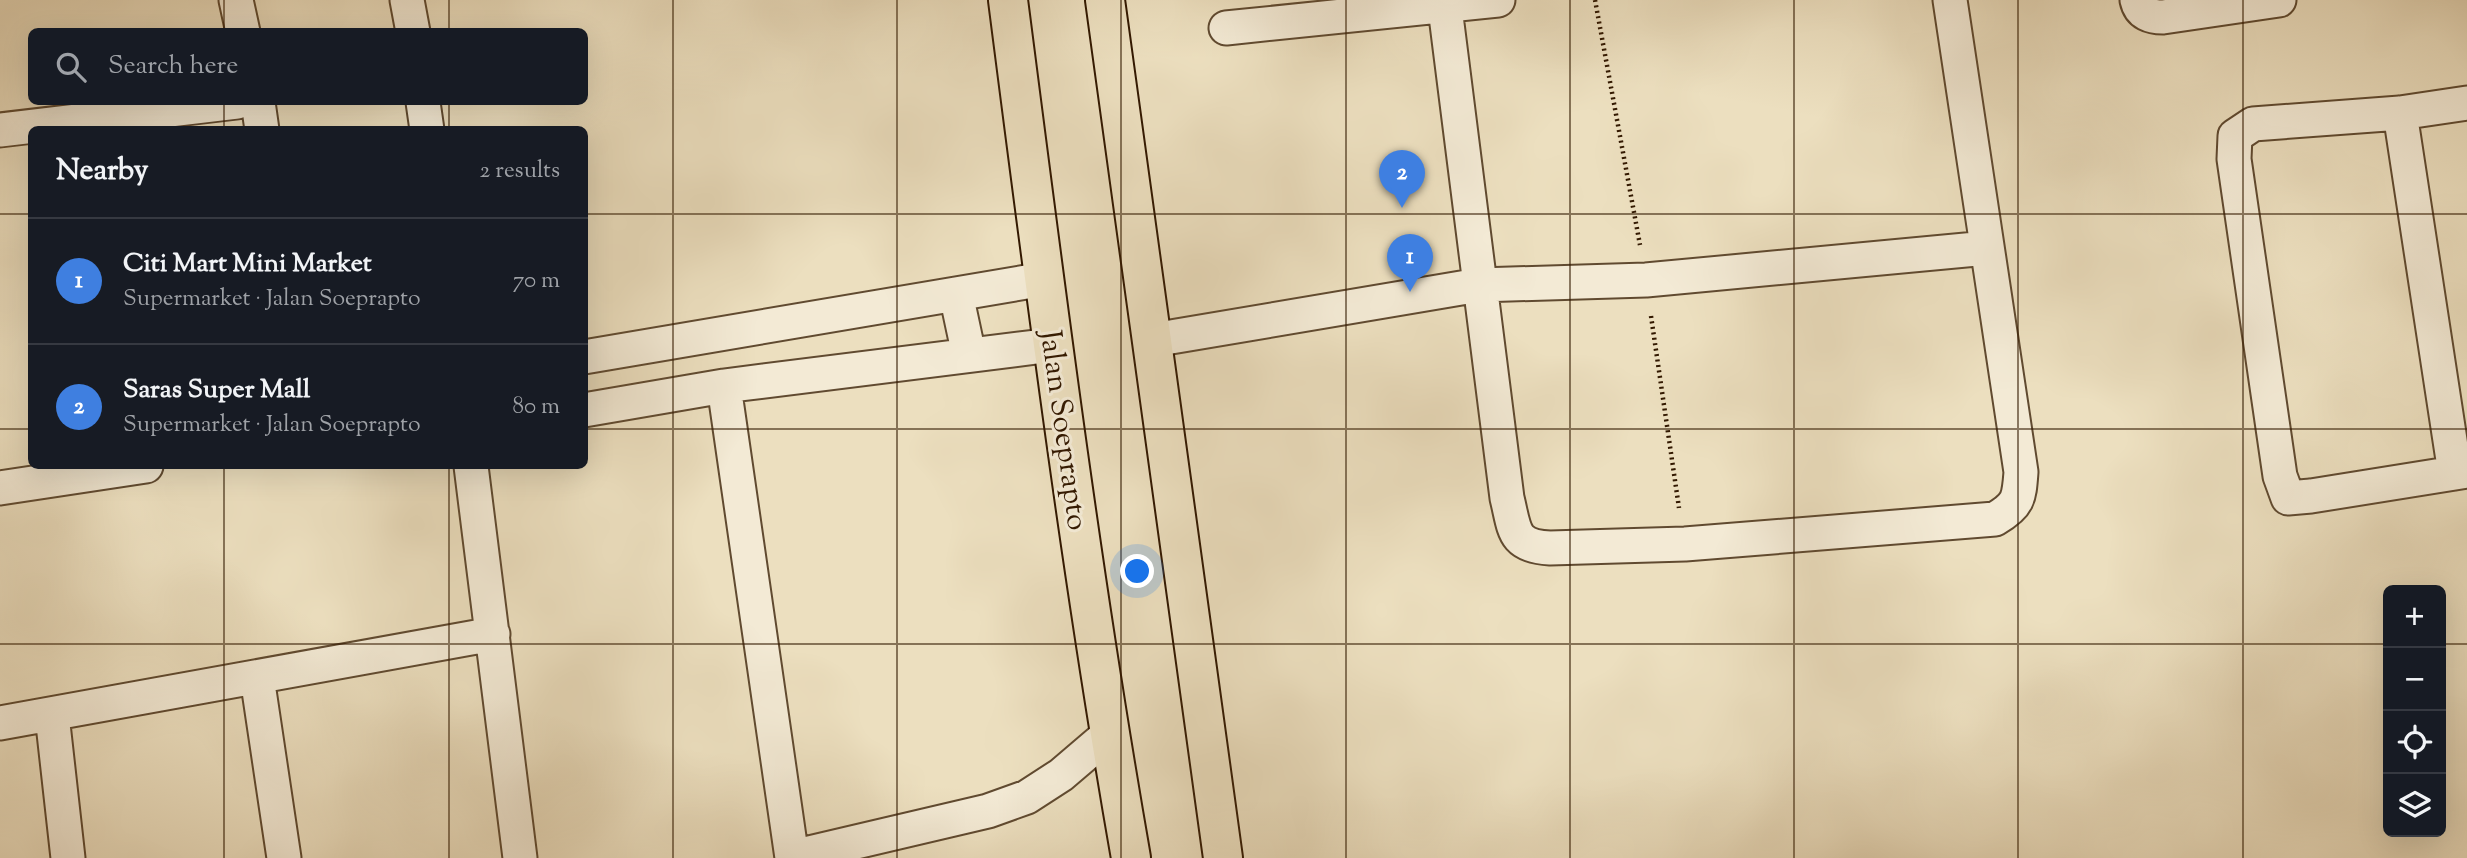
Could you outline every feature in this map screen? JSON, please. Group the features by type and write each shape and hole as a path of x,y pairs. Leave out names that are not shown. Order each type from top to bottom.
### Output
{"highway":[{"name":"Jalan Soeprapto","path":"1008,0 1052,345 1109,734 1131,858"},
{"path":"1105,0 1223,858"},
{"path":"1111,46 1123,0"}],"street":[{"path":"236,0 242,28"},
{"path":"407,0 412,28"},
{"path":"1226,28 1444,3 1498,0"},
{"path":"1444,3 1507,498 1520,540 1530,547 1549,548 1685,544 1995,519 2010,510 2019,498 2021,472 1950,0"},
{"path":"2137,0 2138,7 2150,17 2279,0"},
{"path":"2400,113 2461,472 2288,498 2278,462 2234,159 2235,136 2253,124 2400,113 2467,103"},
{"path":"34,126 212,105"},
{"path":"258,105 261,126"},
{"path":"423,105 426,126"},
{"path":"0,130 28,127"},
{"path":"1153,340 1479,285 1646,279 1987,248"},
{"path":"588,356 1044,279"},
{"path":"956,294 969,355"},
{"path":"588,409 724,386 1052,345"},
{"path":"724,386 792,857 988,811 1027,797 1061,775 1109,734"},
{"path":"0,488 126,469"},
{"path":"471,469 520,858"},
{"path":"0,723 493,634"},
{"path":"257,677 284,858"},
{"path":"52,715 68,858"}],"place":[{"name":"Saras Super Mall","path":"1402,208"},
{"name":"Citi Mart Mini Market","path":"1410,292"}]}
